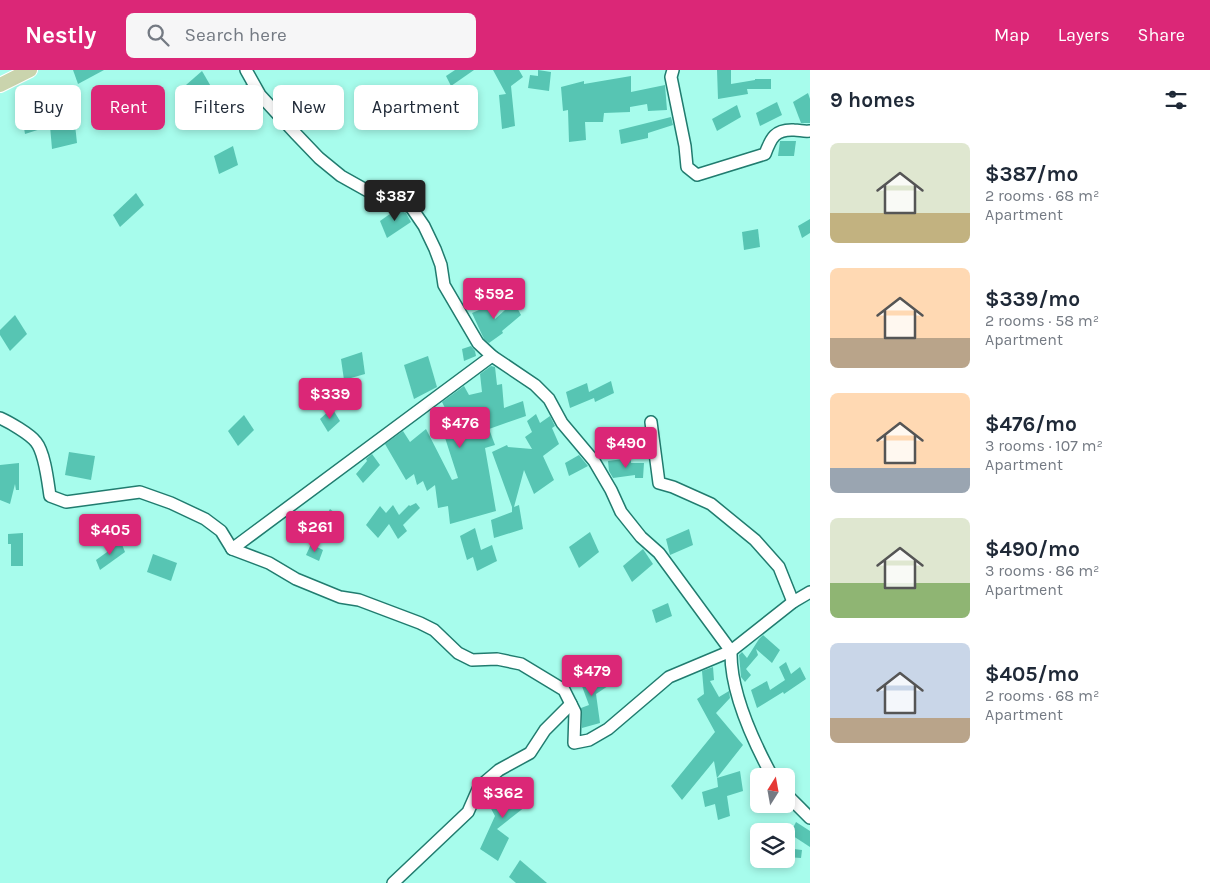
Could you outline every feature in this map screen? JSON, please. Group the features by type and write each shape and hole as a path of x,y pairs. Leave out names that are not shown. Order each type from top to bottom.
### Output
{"main road":[{"path":"0,85 30,70"}],"street":[{"path":"246,70 260,95 319,158 342,176 366,190 411,207 424,226 435,249 441,265 444,285 478,343 492,356 535,385 549,399 562,423 594,461 621,512 641,537 659,552 731,651 731,664 740,703 760,754 768,768"},
{"path":"673,70 671,77 685,146 687,167 697,175 765,154 771,138 783,130 806,132 810,130"},
{"path":"232,549 492,356"},
{"path":"0,418 10,422 37,442 46,468 50,496 66,502 140,492 171,503 205,519 221,531 232,549 269,563 296,579 340,597 359,600 420,622 434,630 458,653 472,660 497,659 521,664 564,690 575,712 574,743 588,740 608,729 669,677 731,651 793,602 810,592"},
{"path":"651,422 659,483 673,487 711,504 755,540 779,567 793,602"},
{"path":"393,883 468,812 479,787 499,770 530,753 545,730 571,704"},
{"path":"795,803 810,818"}],"building":[{"path":"73,70 104,70 78,84"},
{"path":"455,70 474,70 452,85 450,85 446,76"},
{"path":"493,70 519,70 523,77 511,86 515,126 502,129 499,95 506,94"},
{"path":"538,70 551,72 549,91 528,88 530,75 538,76"},
{"path":"717,70 731,70 731,84 755,79 771,79 771,89 747,89 748,94 718,99"},
{"path":"202,71 210,85 186,85"},
{"path":"631,76 631,92 665,85 667,110 648,111 647,104 630,107 630,112 604,113 603,122 585,122 586,140 569,142 568,110 563,111 561,87 584,81 584,84"},
{"path":"808,93 810,99 810,123 801,123 793,102"},
{"path":"777,102 782,115 760,126 756,113"},
{"path":"737,105 741,117 717,131 712,119"},
{"path":"671,117 673,125 648,133 648,138 621,144 619,130"},
{"path":"24,130 38,130 25,134"},
{"path":"50,130 76,130 77,143 52,149"},
{"path":"780,141 796,141 794,156 778,156"},
{"path":"233,146 238,165 219,174 214,156"},
{"path":"136,193 144,205 120,227 113,215"},
{"path":"397,209 406,213 411,222 387,238 380,221"},
{"path":"810,219 810,233 802,238 798,226"},
{"path":"758,229 760,247 744,250 742,232"},
{"path":"490,298 495,319 514,302 521,315 502,331 503,333 489,343 484,339 472,313 479,310 478,303"},
{"path":"15,315 27,334 10,351 0,335 0,330"},
{"path":"471,346 476,356 464,361 462,349"},
{"path":"362,352 365,374 344,380 341,359"},
{"path":"428,356 437,387 414,399 404,365"},
{"path":"491,366 495,367 497,385 502,384 504,408 523,401 526,416 489,429 495,445 485,448 496,511 450,524 448,506 438,508 435,485 427,491 423,481 417,485 414,474 406,480 385,444 403,431 410,442 426,429 452,480 458,478 437,413 445,408 442,402 464,386 469,395 482,392 480,374"},
{"path":"611,381 614,393 595,402 594,398 570,408 566,392 587,383 589,392"},
{"path":"332,408 340,421 328,432 320,419"},
{"path":"536,414 540,423 550,416 555,426 552,428 559,444 543,456 554,480 534,494 524,470 514,507 519,505 523,529 494,538 491,520 512,512 512,507 492,452 507,445 508,447 532,449 525,437 532,432 527,421"},
{"path":"244,415 254,430 238,446 228,431"},
{"path":"69,452 95,456 91,480 65,475"},
{"path":"372,454 380,465 363,483 356,474 367,461 366,459"},
{"path":"579,455 588,466 569,476 565,463"},
{"path":"631,458 631,463 644,463 643,478 635,478 635,475 613,478 609,471 608,461"},
{"path":"19,463 19,490 16,490 15,484 10,504 0,500 0,465"},
{"path":"416,503 420,508 403,525 407,531 398,539 389,524 378,538 366,525 380,506 386,513 393,505 399,515 409,505"},
{"path":"330,509 344,520 334,535 321,524"},
{"path":"475,528 481,550 492,545 497,561 477,571 473,557 467,560 460,536"},
{"path":"689,529 693,545 670,555 666,539"},
{"path":"590,532 599,552 579,568 569,547"},
{"path":"23,533 23,566 11,566 11,544 8,544 8,534"},
{"path":"121,542 125,552 100,570 96,560"},
{"path":"311,544 323,550 319,561 306,555"},
{"path":"643,549 653,564 632,582 623,566"},
{"path":"153,554 177,563 171,581 147,572"},
{"path":"668,603 672,616 656,623 652,610"},
{"path":"763,635 780,650 772,663 756,649 758,655 746,669 751,675 745,682 741,677 739,655 742,652 747,658"},
{"path":"786,662 791,674 800,667 806,679 784,694 783,692 757,708 751,690 767,681 770,690 785,680 779,667"},
{"path":"713,667 714,680 710,681 719,697 729,691 730,698 716,713 743,745 717,778 714,761 682,800 671,786 715,732 697,699 704,694 702,671"},
{"path":"602,668 608,686 596,694 600,723 582,728 581,708 589,705 580,681"},
{"path":"740,771 743,791 727,796 730,816 718,820 715,804 705,807 702,792 718,787 717,778"},
{"path":"519,782 530,803 497,829 509,838 498,861 480,849 495,816 489,805"},
{"path":"796,822 810,831 810,847 795,837"},
{"path":"795,849 802,850 801,858 795,858"},
{"path":"520,860 547,883 516,883 509,877"}]}
